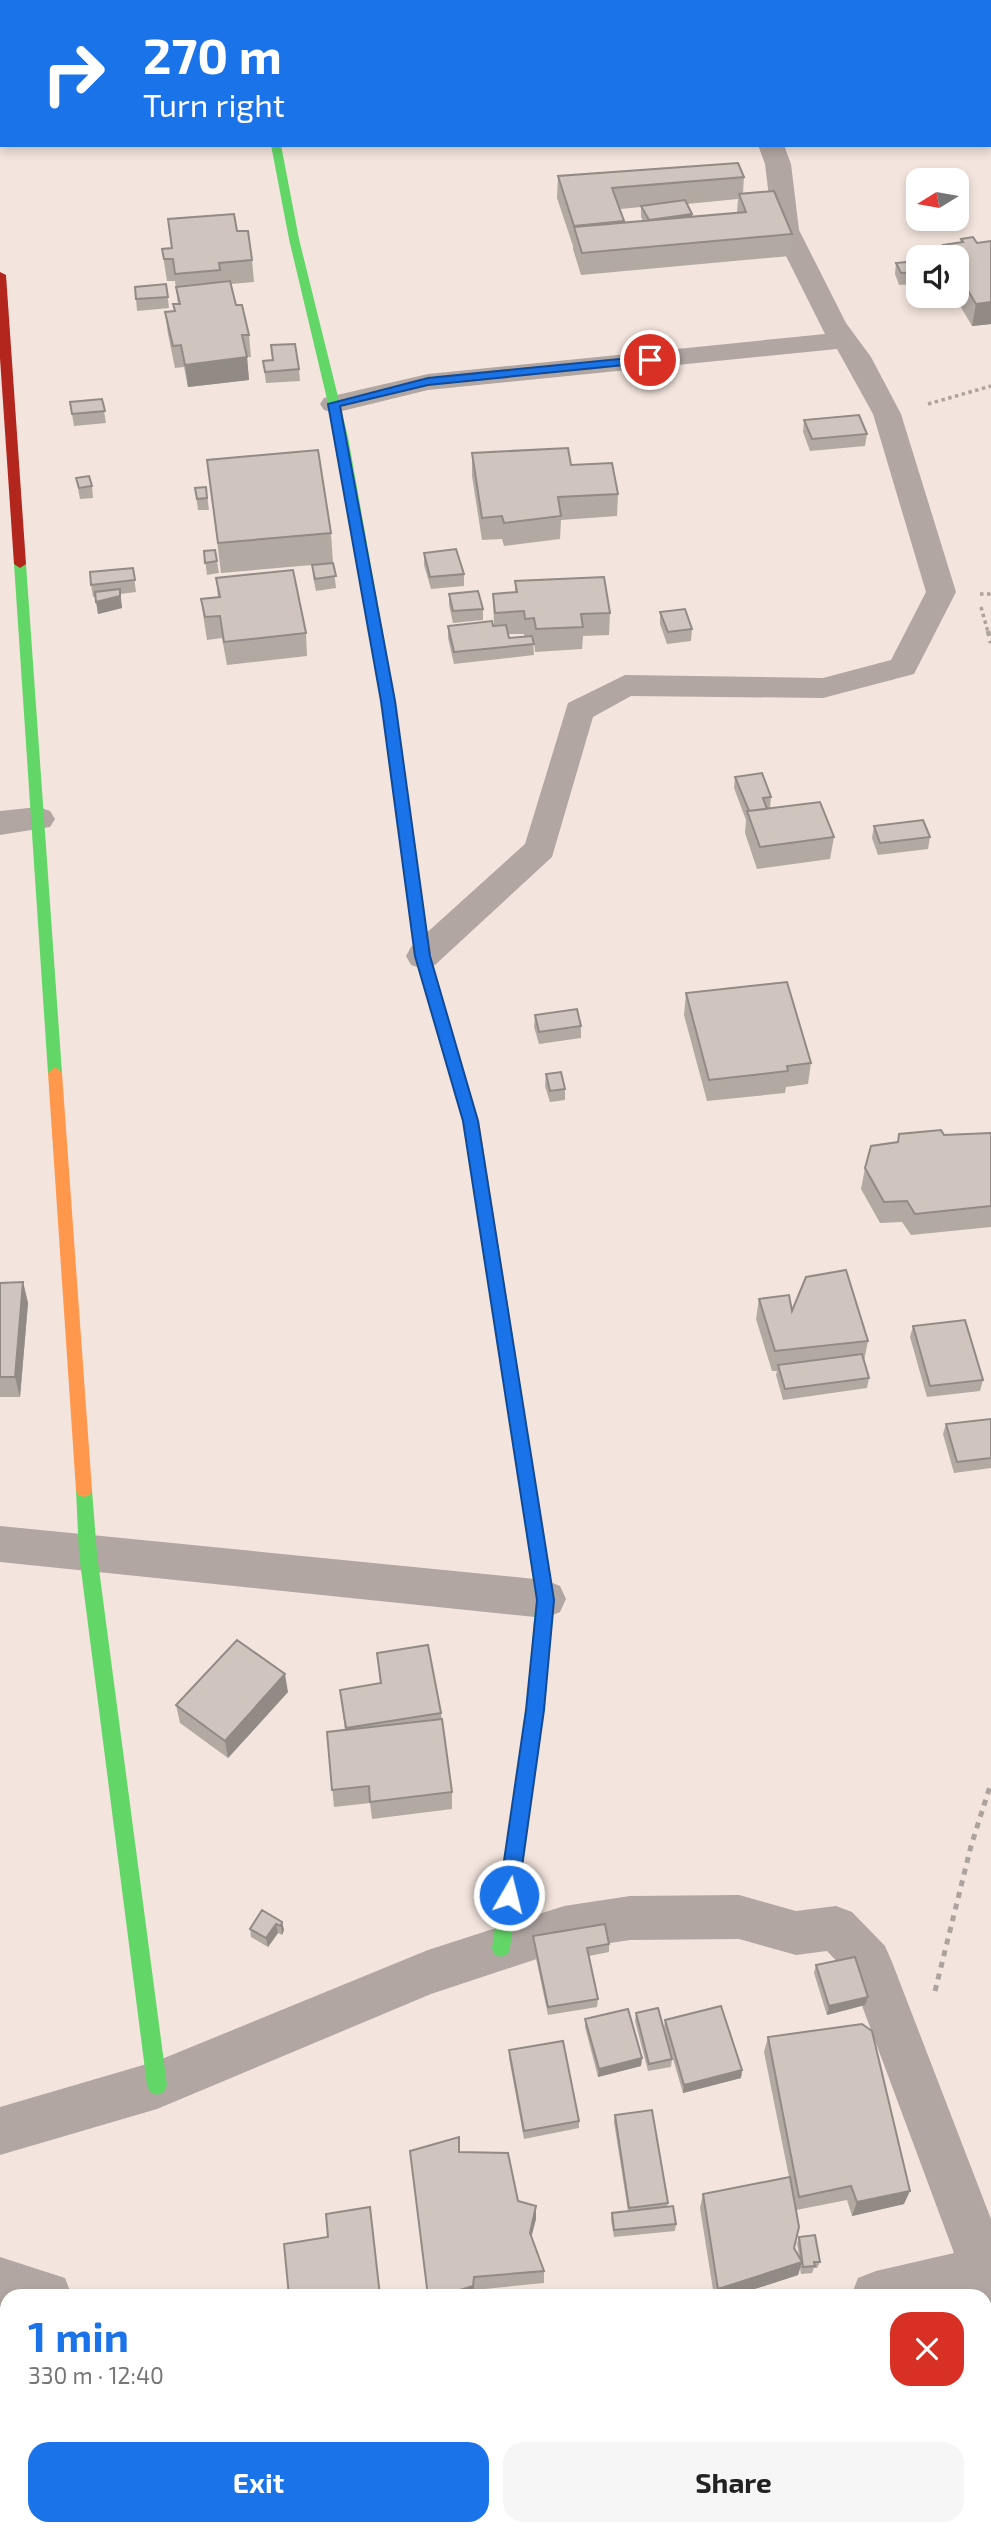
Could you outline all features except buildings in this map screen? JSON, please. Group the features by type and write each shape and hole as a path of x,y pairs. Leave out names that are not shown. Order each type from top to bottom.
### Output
{"street":[{"path":"276,147 294,239 334,404 388,701 423,956 471,1121 545,1600 535,1710 501,1948"},
{"path":"423,956 540,849 579,711 625,685 823,688 903,667 941,592 887,414 833,326 786,230 778,164 772,147"},
{"path":"0,275 88,1554 157,2084"},
{"path":"334,404 428,382 844,340"},
{"path":"0,823 38,819"},
{"path":"0,1544 545,1600"},
{"path":"0,2131 157,2084 428,1973 564,1928 630,1918 739,1917 796,1933 836,1927 869,1962 988,2270 988,2289"},
{"path":"906,2289 988,2270"}],"path":[{"path":"887,414 991,386"},
{"path":"978,594 991,643"},
{"path":"933,1999 971,1846 991,1783"}],"traffic: fast":[{"path":"276,147 294,239 342,437 388,701 423,956 435,998"},
{"path":"20,564 55,1073"},
{"path":"501,1948 535,1710 545,1599 502,1319"},
{"path":"84,1490 88,1554 157,2085"}],"traffic: slow":[{"path":"435,998 471,1121 502,1319"},
{"path":"55,1073 84,1490"}],"traffic: jam":[{"path":"0,275 20,564"}],"route":[{"path":"509,1895 535,1710 545,1600 471,1121 423,956 388,701 334,404 428,382 650,360"}]}
